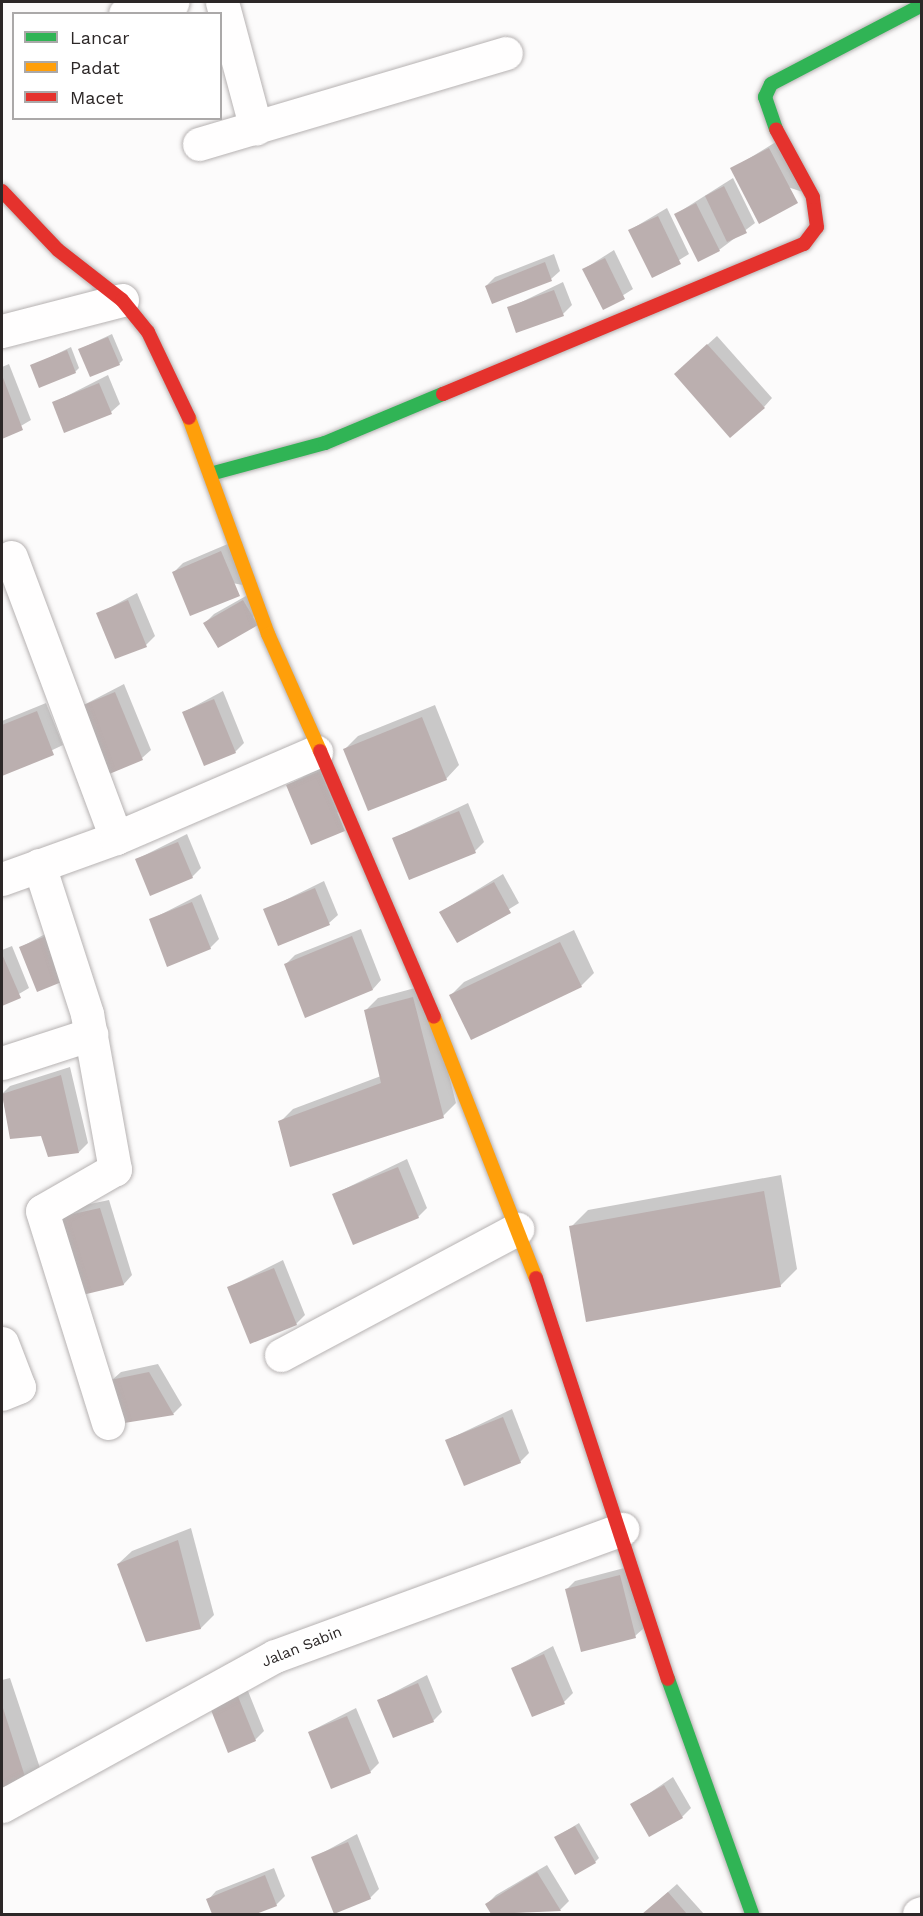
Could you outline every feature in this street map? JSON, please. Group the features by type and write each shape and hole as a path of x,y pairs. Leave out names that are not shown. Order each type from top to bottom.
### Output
{"street":[{"path":"132,12 172,2"},
{"path":"222,2 256,129"},
{"path":"210,474 325,443 804,244 817,227 813,196 768,114 765,97 771,84 921,5"},
{"path":"199,144 256,129 506,53"},
{"path":"2,191 58,250 122,300 148,332 180,394 316,752 410,954 517,1229 622,1529 698,1772 752,1914"},
{"path":"2,331 122,300"},
{"path":"10,572 116,838"},
{"path":"2,879 116,838 316,752"},
{"path":"39,865 90,1034 115,1169 42,1211 108,1423"},
{"path":"2,1063 90,1034"},
{"path":"281,1355 517,1229"},
{"path":"2,1343 19,1387 2,1394"},
{"name":"Jalan Sabin","path":"2,1806 275,1656 622,1529"}],"building":[{"path":"769,148 798,203 759,224 730,168"},
{"path":"724,186 747,233 727,242 705,196"},
{"path":"696,203 720,251 698,262 674,214"},
{"path":"658,216 681,264 652,278 628,230"},
{"path":"605,258 625,299 603,310 582,269"},
{"path":"545,262 552,281 492,304 485,286"},
{"path":"554,290 564,316 516,333 507,307"},
{"path":"108,337 120,365 90,377 78,349"},
{"path":"707,344 765,408 730,438 674,374"},
{"path":"67,350 76,373 39,388 30,365"},
{"path":"2,375 23,430 2,439"},
{"path":"99,383 112,414 64,433 52,402"},
{"path":"221,551 240,596 190,616 172,572"},
{"path":"128,600 147,647 115,659 96,613"},
{"path":"243,600 258,625 218,648 203,623"},
{"path":"115,692 143,760 102,777 74,709"},
{"path":"214,699 236,753 204,766 182,712"},
{"path":"37,711 54,755 2,776 2,725"},
{"path":"422,717 447,780 368,811 343,749"},
{"path":"320,771 345,831 311,845 286,785"},
{"path":"459,811 476,853 409,880 392,838"},
{"path":"178,842 193,878 150,896 135,859"},
{"path":"494,882 511,913 457,943 439,912"},
{"path":"315,888 330,925 278,946 263,909"},
{"path":"192,902 211,949 167,967 149,919"},
{"path":"51,934 69,979 37,992 19,947"},
{"path":"352,936 373,990 305,1018 284,964"},
{"path":"560,942 582,987 471,1040 449,995"},
{"path":"2,954 21,998 2,1006"},
{"path":"413,997 444,1118 290,1167 278,1121 381,1083 364,1010"},
{"path":"61,1075 79,1153 48,1157 41,1136 10,1139 2,1094"},
{"path":"398,1167 419,1218 353,1245 332,1194"},
{"path":"764,1191 781,1287 586,1322 569,1226"},
{"path":"100,1208 124,1285 74,1297 55,1218"},
{"path":"274,1268 297,1325 250,1344 227,1287"},
{"path":"149,1372 174,1415 118,1424 110,1380"},
{"path":"503,1417 521,1463 464,1486 445,1440"},
{"path":"178,1540 201,1629 146,1642 117,1564"},
{"path":"620,1575 636,1638 581,1652 565,1589"},
{"path":"544,1654 565,1704 532,1717 511,1668"},
{"path":"418,1683 434,1722 393,1738 377,1700"},
{"path":"235,1689 256,1741 228,1753 207,1700"},
{"path":"2,1705 28,1786 2,1795"},
{"path":"347,1716 371,1773 331,1789 308,1732"},
{"path":"664,1785 683,1818 649,1837 630,1804"},
{"path":"575,1826 596,1863 575,1875 554,1837"},
{"path":"348,1842 371,1899 334,1914 311,1857"},
{"path":"537,1872 561,1911 491,1914 485,1904"},
{"path":"265,1875 277,1906 256,1914 212,1914 206,1899"},
{"path":"668,1892 687,1914 642,1914"}],"traffic: fast":[{"path":"776,129 765,97 771,84 922,5"},
{"path":"210,474 325,443 443,394"},
{"path":"668,1679 752,1914"}],"traffic: slow":[{"path":"189,418 268,634 320,751"},
{"path":"434,1017 536,1278"}],"traffic: jam":[{"path":"443,394 804,244 817,227 813,197 776,129"},
{"path":"2,191 58,250 122,300 148,332 189,418"},
{"path":"320,751 434,1017"},
{"path":"536,1278 668,1679"}]}
